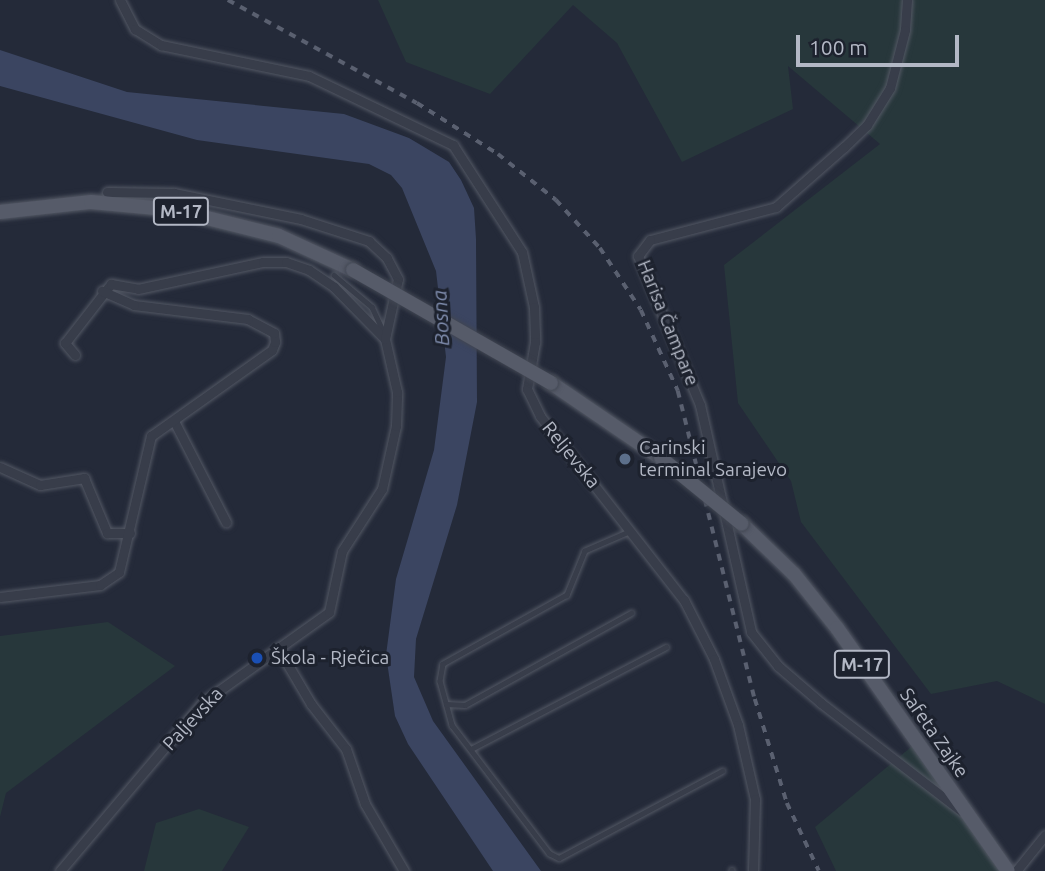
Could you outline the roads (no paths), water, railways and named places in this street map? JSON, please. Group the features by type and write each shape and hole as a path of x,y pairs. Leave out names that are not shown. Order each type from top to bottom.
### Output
{"main road":[{"name":"Safeta Zajke","path":"0,212 91,202 175,210 279,236 352,270 551,383 661,458 742,524 794,573 837,628 1008,871"}],"street":[{"name":"Reljevska","path":"120,0 135,29 161,45 309,76 453,145 522,252 534,306 535,342 527,389 540,416 586,470 629,532 684,600 714,659 738,725 755,799 753,871"},
{"name":"Harisa Čampare","path":"907,0 905,30 890,88 867,125 844,147 776,207 650,240 638,256 700,405 751,632 778,666 821,703 968,816"},
{"path":"107,192 174,193 301,219 369,241 387,258 398,279 385,339 397,392 396,425 382,489 342,551 329,612 278,648 311,704 333,727 346,749 365,804 404,871"},
{"path":"75,355 65,343 102,290 111,284 138,289 246,263 286,262 334,287 385,339"},
{"path":"0,597 100,585 119,572 130,533 140,469 151,436 272,350 274,333 248,319 134,305 102,290"},
{"path":"174,421 226,522"},
{"path":"0,467 40,485 84,478 107,533 130,533"},
{"name":"Paljevska","path":"60,871 203,702 278,648"},
{"path":"1016,871 1045,835"}],"lane":[{"path":"334,275 372,307 385,339"},
{"path":"629,532 585,551 567,595 443,664 440,681 452,724 549,853 559,858 722,771"},
{"path":"446,704 465,705 631,613"},
{"path":"471,750 666,647"}],"water":[{"path":"0,50 127,92 344,114 409,138 449,162 461,180 474,208 477,402 457,505 416,639 414,677 433,721 541,871 493,871 408,744 395,716 386,655 396,579 434,450 446,357 436,271 402,188 391,175 369,164 197,140 0,86"}],"railway":[{"path":"228,0 417,103 498,154 556,200 600,248 641,310 678,391 755,699 787,803 819,871"}],"place":[{"name":"Carinski terminal Sarajevo","path":"625,459"},
{"name":"Škola - Rječica","path":"257,658"}],"water label":[{"name":"Bosna","path":"440,318"}]}
